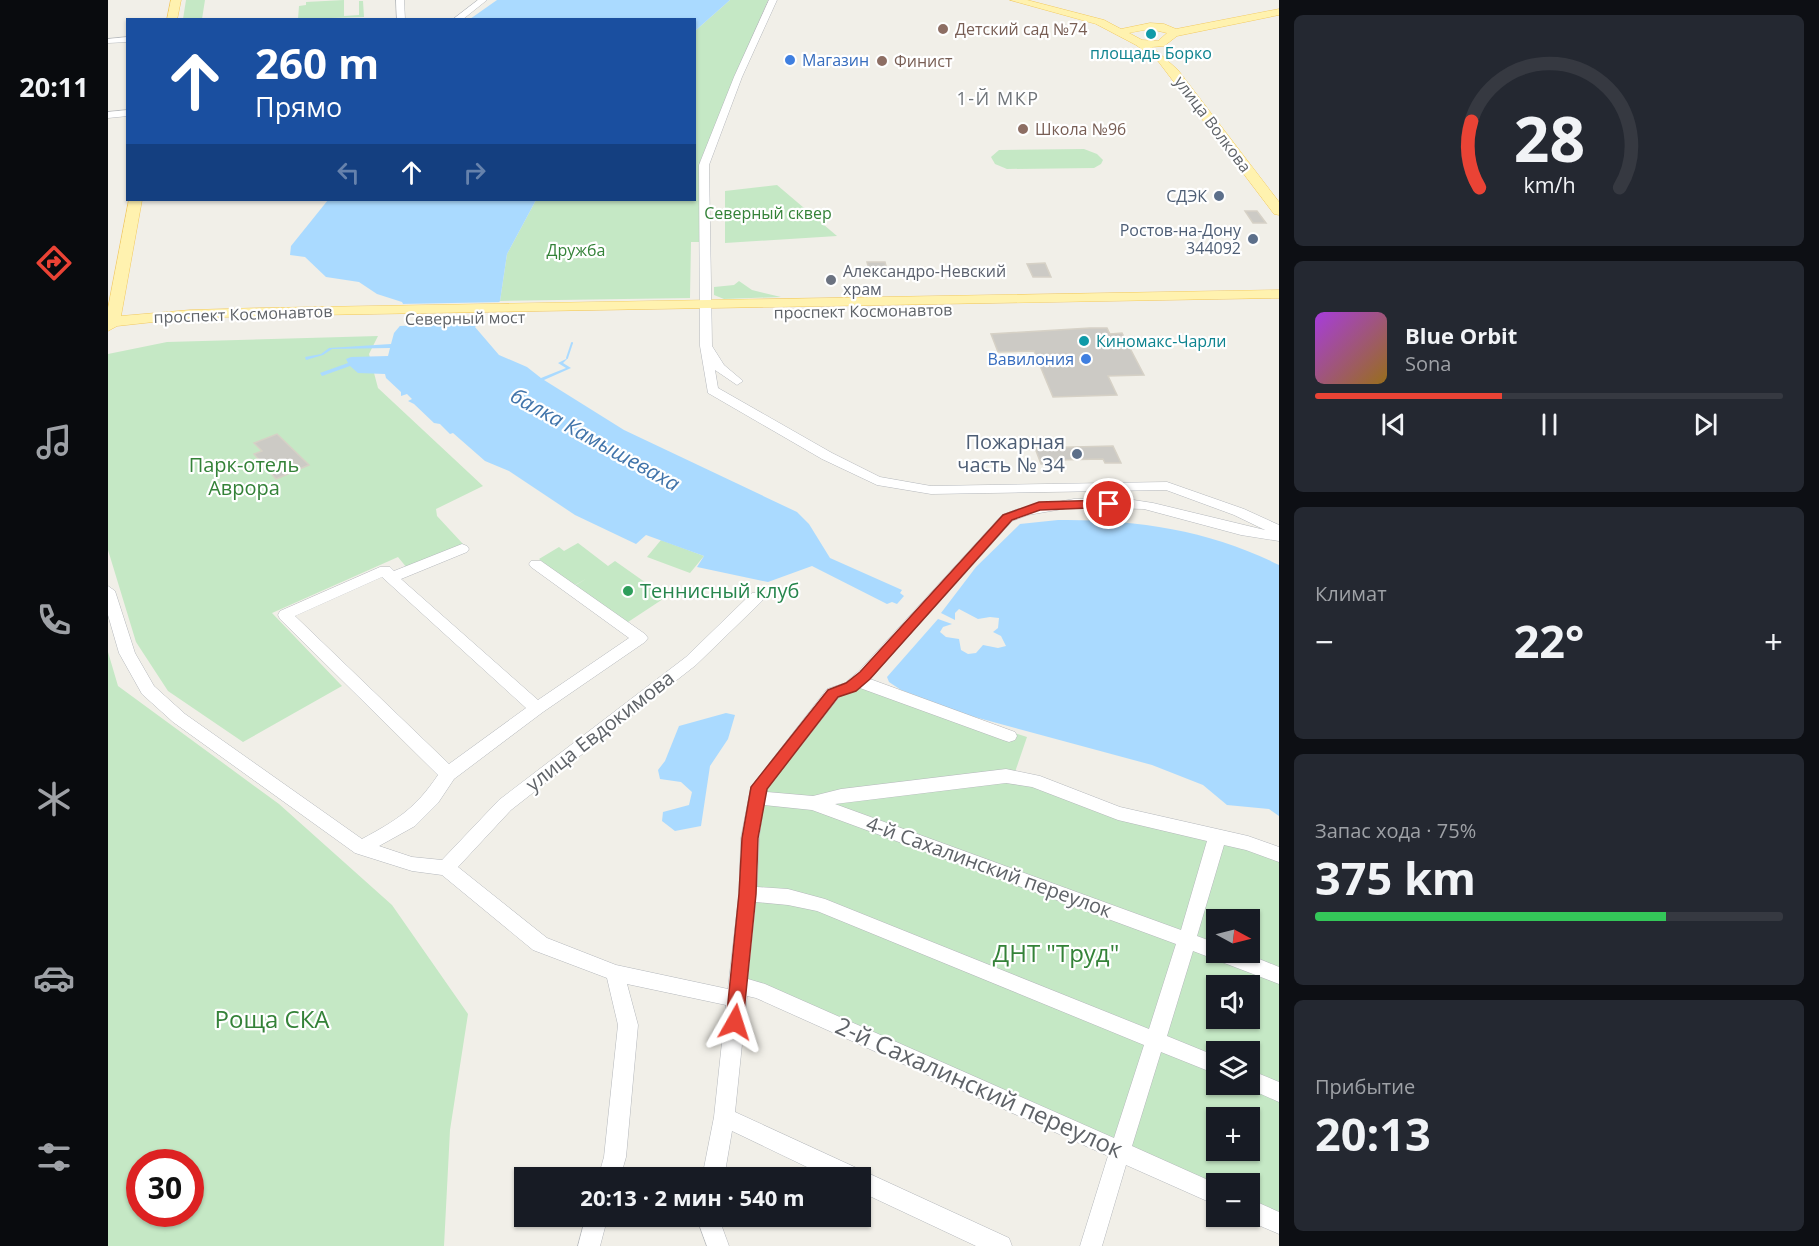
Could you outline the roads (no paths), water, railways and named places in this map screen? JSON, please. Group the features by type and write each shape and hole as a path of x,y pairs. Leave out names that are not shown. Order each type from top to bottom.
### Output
{"main road":[{"path":"172,18 176,0"},
{"path":"1015,0 1100,22 1123,32 1140,43 1154,44 1165,42 1174,33 1279,11"},
{"path":"1021,0 1101,21 1136,27 1195,25 1279,11"},
{"path":"1123,32 1136,27"},
{"path":"1164,27 1174,33"},
{"name":"улица Волкова","path":"1165,42 1164,48 1168,58 1279,204"},
{"name":"улица Волкова","path":"1140,43 1162,58 1174,72 1279,211"},
{"path":"110,325 135,201"},
{"name":"проспект Космонавтов","path":"555,312 1279,294"},
{"name":"проспект Космонавтов","path":"704,309 1279,303"},
{"name":"Северный мост","path":"376,316 555,312"},
{"name":"проспект Космонавтов","path":"110,325 376,316"}],"street":[{"path":"399,0 402,18"},
{"path":"459,18 483,0"},
{"path":"773,0 738,77 704,165 704,309 712,390 827,456 877,481 931,490 1167,486 1239,512 1279,531"},
{"path":"108,41 126,39"},
{"path":"108,115 126,113"},
{"path":"706,346 719,367 737,381"},
{"path":"715,1167 724,1117 748,894 750,838 759,798 759,787 833,693 851,687 858,681 1007,518 1024,510 1039,506 1091,503 1145,505 1255,534 1279,536"},
{"path":"391,578 462,549"},
{"path":"361,849 409,821 432,798 448,774 537,708 640,638 536,564"},
{"path":"448,774 285,615 385,570 391,578 537,708"},
{"path":"108,591 127,653 148,690 179,718 361,849 412,864 446,868 540,944 615,973 738,992"},
{"name":"улица Евдокимова","path":"446,868 505,805 691,661 757,597"},
{"path":"858,681 1009,736"},
{"path":"813,803 841,796 1006,776 1034,781 1118,813 1168,823 1217,838 1248,843 1279,855"},
{"name":"4-й Сахалинский переулок","path":"759,798 813,803 1206,947"},
{"path":"1091,1246 1119,1149 1189,940 1217,838"},
{"path":"748,894 788,897 819,904 1206,1061"},
{"name":"4-й Сахалинский переулок","path":"1246,963 1279,976"},
{"path":"612,1167 628,1025 615,973"},
{"name":"2-й Сахалинский переулок","path":"738,992 758,990 1206,1189"},
{"path":"1260,1083 1279,1092"},
{"path":"724,1117 831,1167"},
{"path":"871,1186 1001,1246"},
{"path":"1260,1214 1279,1223"},
{"path":"589,1246 594,1227"},
{"path":"711,1227 718,1246"}],"water":[{"path":"497,0 730,0 696,30 696,18 471,18"},
{"name":"балка Камышеваха","path":"327,201 535,201 507,254 500,301 475,327 499,355 527,367 541,378 566,368 558,363 568,358 563,363 571,368 544,380 624,430 797,512 809,524 830,558 902,590 900,593 904,596 897,604 892,602 887,604 812,566 768,582 697,567 704,556 646,535 636,544 575,515 509,471 485,461 453,433 450,434 440,424 434,423 408,401 412,399 407,394 401,396 401,392 386,378 385,374 358,373 350,366 322,376 320,373 348,363 346,359 351,357 388,356 390,348 332,349 323,355 306,360 305,357 321,354 329,348 391,344 394,333 409,315 402,302 377,294 359,282 326,277 305,257 290,255 291,246"},
{"path":"1058,520 1115,522 1171,529 1226,543 1279,565 1279,816 1269,809 1227,805 1203,785 1152,765 960,713 901,690 889,682 887,677 938,619 952,624 943,627 940,632 946,637 959,639 961,650 968,654 976,653 983,645 998,648 1006,646 1001,636 993,632 998,628 999,618 978,619 959,609 955,613 955,620 941,613 976,567 1020,524"},
{"path":"726,713 735,715 728,739 710,766 701,826 675,831 662,821 663,812 689,805 692,792 681,782 660,779 658,770 665,761 679,726"}],"waterway":[{"path":"567,358 572,343"}],"place":[{"name":"Детский сад №74","path":"943,29"},
{"name":"площадь Борко","path":"1151,34"},
{"name":"Магазин","path":"790,60"},
{"name":"Финист","path":"882,61"},
{"name":"Школа №96","path":"1023,129"},
{"name":"СДЭК","path":"1219,196"},
{"name":"Ростов-на-Дону 344092","path":"1253,239"},
{"name":"Александро-Невский храм","path":"831,280"},
{"name":"Киномакс-Чарли","path":"1084,341"},
{"name":"Вавилония","path":"1086,359"},
{"name":"Пожарная часть № 34","path":"1077,454"},
{"name":"Теннисный клуб","path":"628,591"}],"district":[{"name":"1-Й МКР","path":"998,99"}],"park label":[{"name":"Северный сквер","path":"768,213"},
{"name":"Дружба","path":"576,250"},
{"name":"Парк-отель Аврора","path":"244,476"},
{"name":"ДНТ \"Труд\"","path":"1056,954"},
{"name":"Роща СКА","path":"272,1020"}]}
